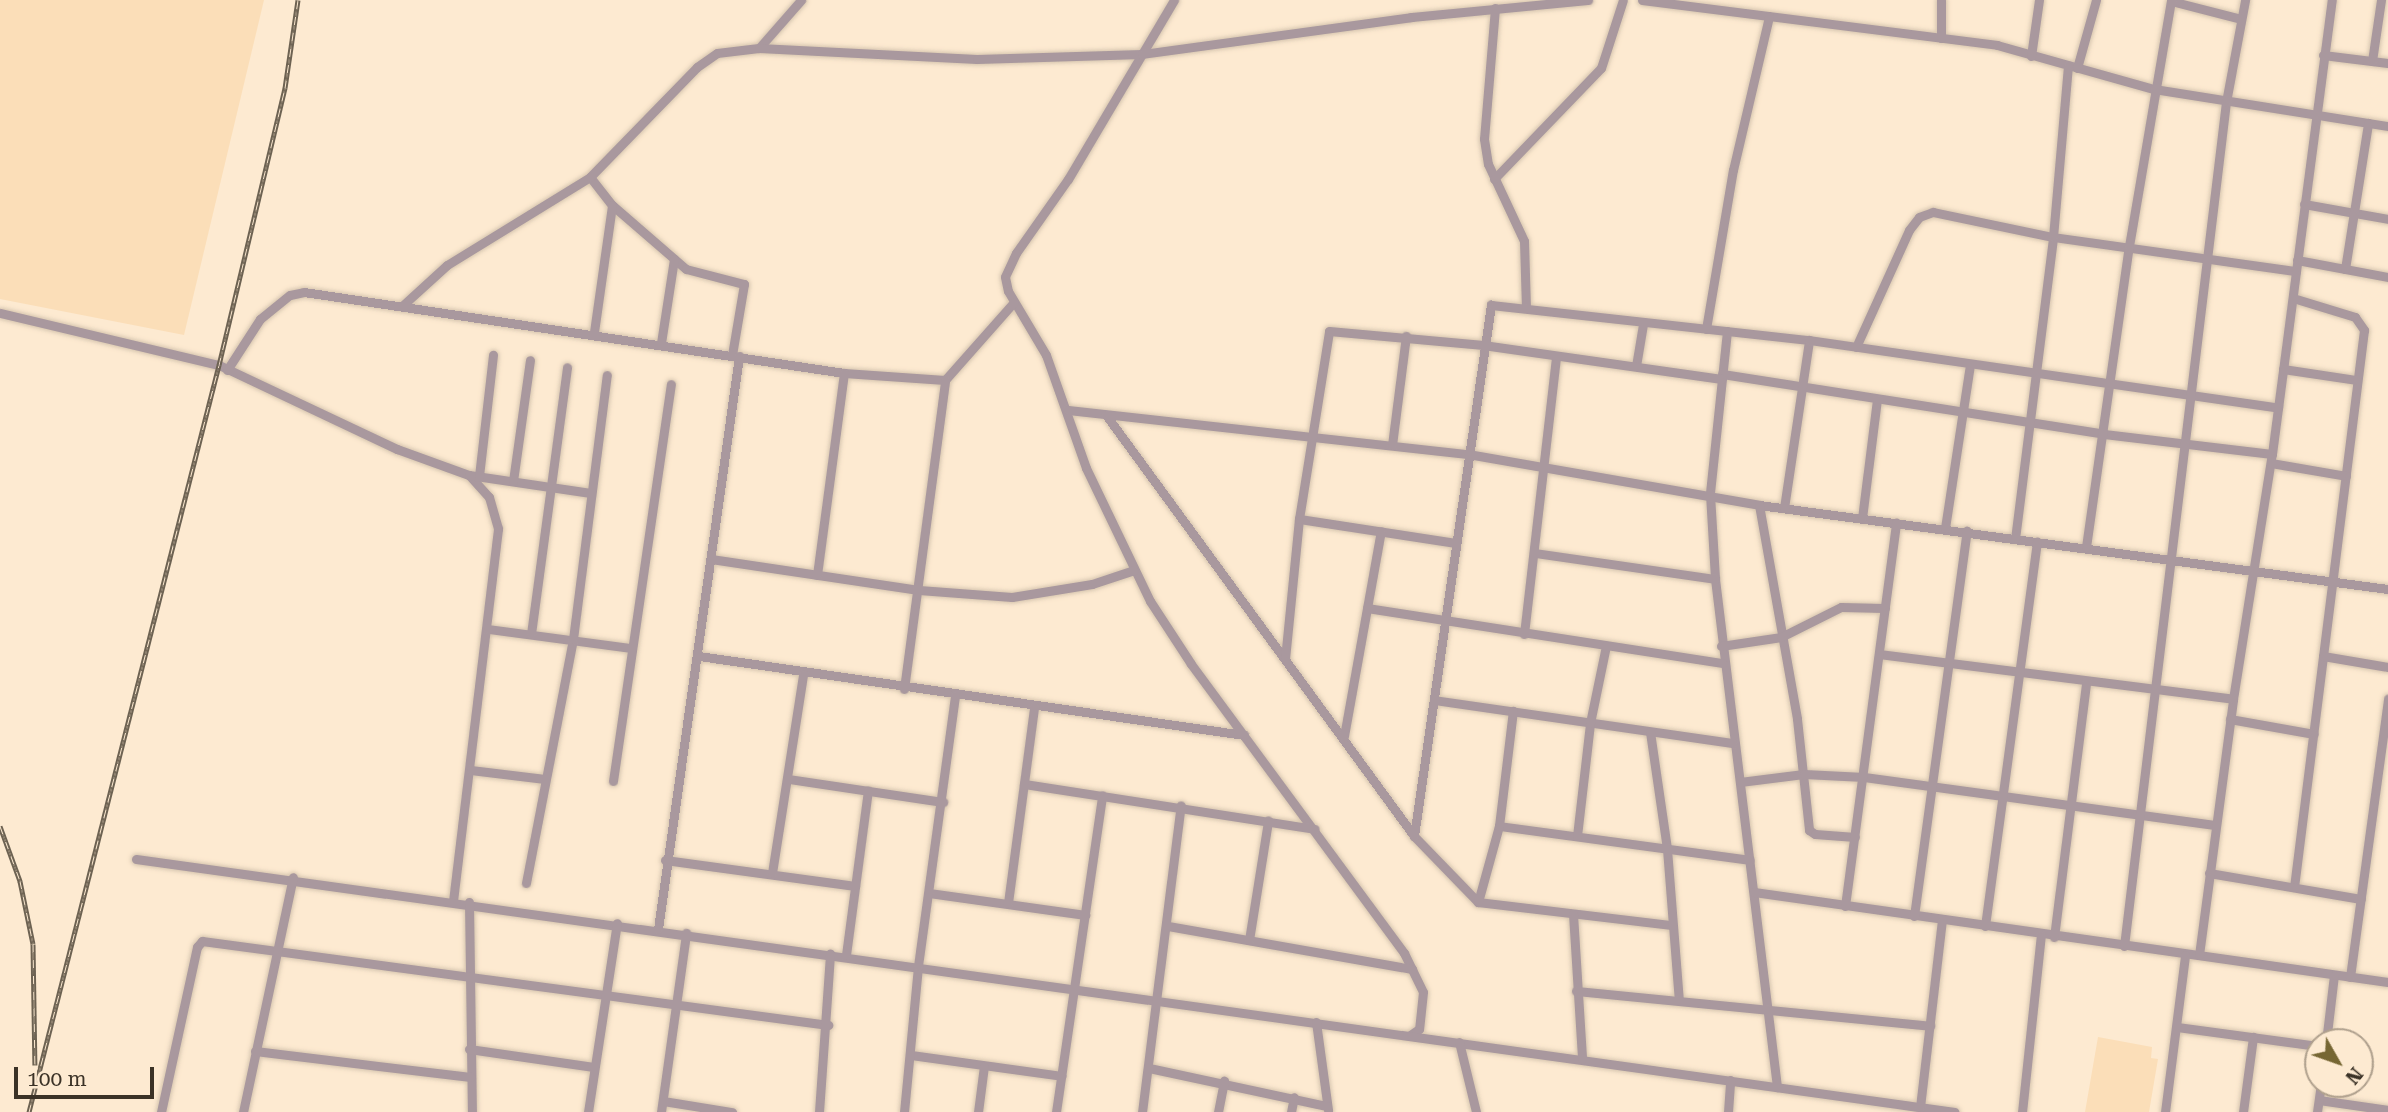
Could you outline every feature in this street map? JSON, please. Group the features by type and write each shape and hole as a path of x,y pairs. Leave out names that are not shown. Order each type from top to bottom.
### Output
{"street":[{"path":"759,48 801,0"},
{"path":"1174,0 1068,179 1016,253 1005,277 1014,302 1046,355 1086,468 1134,570 1191,664 1315,829 1412,969 1423,992 1424,1011 1419,1029 1410,1035"},
{"path":"402,306 447,265 590,177 696,67 717,53 759,48 977,59 1142,54 1495,8 1588,0"},
{"path":"1494,179 1601,68 1623,0"},
{"path":"1642,0 1997,45 2154,89 2388,126"},
{"path":"1941,0 1941,38"},
{"path":"2031,56 2039,0"},
{"path":"2015,539 2072,67 2096,0"},
{"path":"2124,946 2187,444 2226,102 2245,0"},
{"path":"2199,955 2230,719 2272,459 2332,0"},
{"path":"2372,61 2381,0"},
{"path":"2086,547 2112,384 2129,246 2171,1 2241,19"},
{"path":"1495,8 1484,139 1494,179 1515,215 1524,241 1526,308"},
{"path":"1706,329 1733,170 1769,16"},
{"path":"2323,55 2388,63"},
{"path":"2345,269 2368,123"},
{"path":"590,177 612,205 686,268 739,282 747,288 736,356 699,656 665,860 658,929"},
{"path":"2304,204 2388,219"},
{"path":"594,332 612,205"},
{"path":"1856,347 1882,282 1919,217 1933,212 2053,237 2296,271"},
{"path":"661,343 674,259"},
{"path":"2297,260 2388,277"},
{"path":"227,370 260,319 290,295 304,292 594,332 844,373 945,380"},
{"path":"2293,299 2356,317 2361,323 2346,475 2294,887"},
{"path":"904,689 945,380 1014,302"},
{"path":"1415,836 1442,621 1491,305 1643,324 1809,340 2034,375 2278,408"},
{"path":"0,313 153,346 227,370 397,449 474,476 591,493"},
{"path":"1636,366 1643,324"},
{"path":"1285,659 1299,519 1329,331 1483,345 1556,358 1801,387 2104,434 2187,444 2346,475"},
{"path":"1727,331 1710,494 1715,579 1723,663 1777,1087"},
{"path":"1392,445 1406,337"},
{"path":"1784,508 1809,340"},
{"path":"453,900 471,770 498,528 489,497 474,476 493,355"},
{"path":"1524,634 1535,553 1541,466 1556,358"},
{"path":"513,481 530,360"},
{"path":"1945,528 1970,365"},
{"path":"531,634 567,367"},
{"path":"2283,369 2357,380"},
{"path":"817,575 844,373"},
{"path":"526,883 573,639 607,375"},
{"path":"613,780 671,384"},
{"path":"1862,518 1877,399"},
{"path":"1068,411 1312,435 1468,454 1710,494 1759,505 2388,589"},
{"path":"1106,415 1415,836 1478,902 1672,925"},
{"path":"1759,505 1804,774 1809,830 1815,834 1855,837"},
{"path":"1299,519 1456,542"},
{"path":"1845,906 1896,522"},
{"path":"1344,736 1381,531"},
{"path":"1914,916 1967,531"},
{"path":"1985,926 2037,542"},
{"path":"1535,553 1715,579"},
{"path":"711,559 919,590 1012,597 1093,584 1134,570"},
{"path":"1721,646 1780,637 1841,607 1885,608"},
{"path":"1367,608 1723,663"},
{"path":"488,629 631,648"},
{"path":"1577,836 1590,723 1606,646"},
{"path":"1879,654 2233,699"},
{"path":"699,656 904,689 1244,734"},
{"path":"2323,656 2388,667"},
{"path":"772,873 789,779 803,674"},
{"path":"2054,937 2086,682"},
{"path":"904,1112 918,965 943,802 955,695"},
{"path":"2350,977 2385,747 2388,699"},
{"path":"1434,700 1733,743"},
{"path":"1008,903 1034,707"},
{"path":"1478,902 1499,826 1513,711"},
{"path":"2230,719 2314,734"},
{"path":"1650,732 1667,849 1679,1000"},
{"path":"471,770 544,779"},
{"path":"1740,782 1804,774 1864,777 2215,825"},
{"path":"789,779 943,802"},
{"path":"1024,783 1181,805 1315,829"},
{"path":"846,955 868,790"},
{"path":"1056,1112 1102,795"},
{"path":"1142,1112 1168,926 1181,805"},
{"path":"1250,940 1268,821"},
{"path":"1499,826 1750,860"},
{"path":"136,859 293,877 1582,1059 1777,1087 1885,1107 1920,1107 1954,1112"},
{"path":"665,860 855,886"},
{"path":"2209,873 2361,899"},
{"path":"243,1112 293,877"},
{"path":"1754,891 1942,921 2388,982"},
{"path":"929,893 1085,915"},
{"path":"469,902 471,1112"},
{"path":"1573,914 1582,1059"},
{"path":"1920,1107 1942,921"},
{"path":"588,1112 617,923"},
{"path":"1168,926 1412,969"},
{"path":"662,1112 686,933"},
{"path":"2022,1112 2041,935"},
{"path":"161,1112 198,943 276,950 828,1025"},
{"path":"819,1112 828,1025 830,953"},
{"path":"2165,1112 2185,955"},
{"path":"2328,1028 2334,975"},
{"path":"1576,991 1930,1026"},
{"path":"1149,1068 1294,1097 1328,1109 1316,1022"},
{"path":"2177,1027 2304,1044"},
{"path":"2243,1112 2253,1037"},
{"path":"1460,1042 1476,1112"},
{"path":"469,1049 594,1067"},
{"path":"255,1051 470,1077"},
{"path":"911,1055 1062,1076"},
{"path":"978,1112 984,1066"},
{"path":"1728,1112 1730,1080"},
{"path":"1218,1112 1224,1081"},
{"path":"1291,1112 1294,1097"},
{"path":"2317,1112 2319,1100 2388,1110"},
{"path":"663,1101 732,1112"}],"shaded area":[{"path":"0,0 264,0 184,335 0,299"},
{"path":"2098,1037 2152,1047 2151,1058 2158,1059 2149,1112 2085,1112"}],"railway":[{"path":"29,1112 219,365 285,88 298,0"},
{"path":"0,826 20,881 33,944 35,1065"}]}
